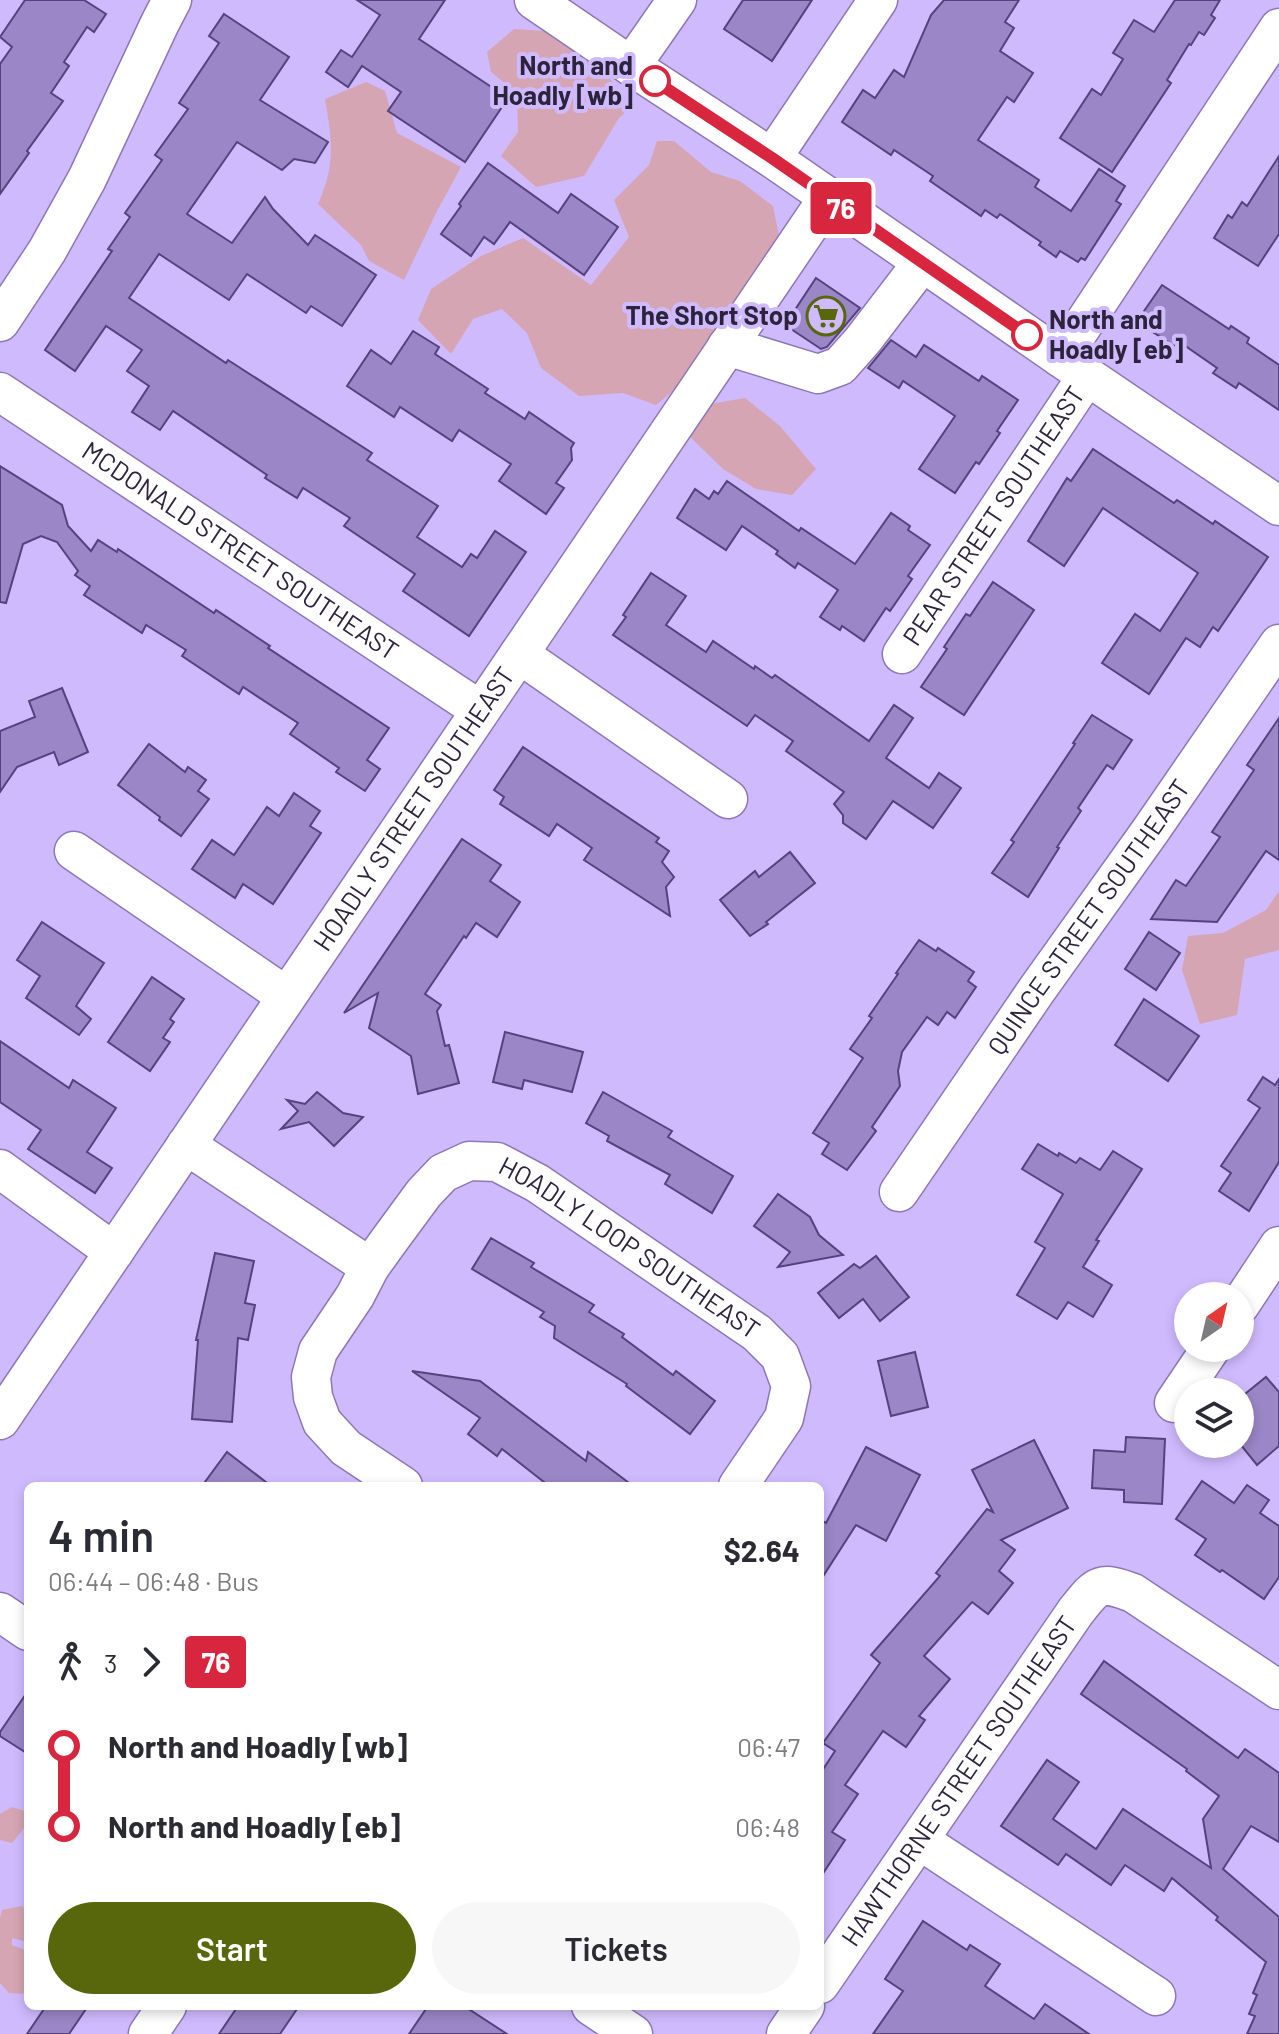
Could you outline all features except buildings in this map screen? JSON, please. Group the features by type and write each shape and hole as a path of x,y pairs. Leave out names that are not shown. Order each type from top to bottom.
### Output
{"street":[{"path":"0,322 47,251 87,179 172,0"},
{"path":"534,0 772,158 1279,506"},
{"path":"631,66 677,0"},
{"path":"772,158 878,0"},
{"name":"PEAR STREET SOUTHEAST","path":"902,654 1279,28"},
{"name":"HOADLY STREET SOUTHEAST","path":"0,1420 828,198"},
{"path":"727,346 818,374 840,366 922,263"},
{"name":"MCDONALD STREET SOUTHEAST","path":"0,392 480,710"},
{"name":"QUINCE STREET SOUTHEAST","path":"899,1192 1279,644"},
{"path":"519,654 728,799"},
{"path":"74,851 286,996"},
{"path":"186,1145 370,1267"},
{"name":"HOADLY LOOP SOUTHEAST","path":"397,1482 346,1448 322,1422 313,1397 311,1377 318,1351 355,1296 370,1267 424,1193 443,1173 469,1161 497,1162 537,1183 757,1333 780,1356 791,1386 784,1418 741,1482"},
{"path":"0,1169 114,1252"},
{"path":"1254,1284 1279,1246"},
{"name":"HAWTHORNE STREET SOUTHEAST","path":"824,1978 1076,1611 1098,1587 1115,1586 1133,1593 1279,1690"},
{"path":"0,1612 24,1628"},
{"path":"919,1840 1156,1996"},
{"path":"148,2034 164,2010"},
{"path":"597,2010 633,2034"},
{"path":"786,2034 802,2010"}],"shaded area":[{"path":"514,29 545,31 596,62 633,106 619,118 584,176 536,187 501,156 518,132 517,93 491,72 487,52"},
{"path":"366,82 385,91 397,133 461,167 404,280 369,261 361,245 318,204 328,176 331,152 325,99"},
{"path":"657,141 674,141 711,172 740,181 773,206 779,236 773,309 706,347 673,391 656,405 623,393 579,396 541,368 527,333 502,309 473,319 451,354 418,320 431,289 481,256 523,238 591,285 629,237 614,200 649,165"},
{"path":"745,398 780,426 816,469 792,495 756,489 723,469 685,432 692,407"},
{"path":"1279,891 1279,950 1245,959 1237,1015 1200,1024 1182,970 1188,936 1223,933 1266,910"},
{"path":"12,1807 24,1811 24,1828 12,1843 0,1840 0,1814"},
{"path":"22,1906 24,1909 24,1941 12,1938 12,1945 24,1950 23,1994 9,1993 0,1983 2,1910"}],"bus line":[{"name":"76","path":"655,81 1027,335"}],"place":[{"name":"North and Hoadly [wb]","path":"655,81"},
{"name":"The Short Stop","path":"826,316"},
{"name":"North and Hoadly [eb]","path":"1027,335"}]}
